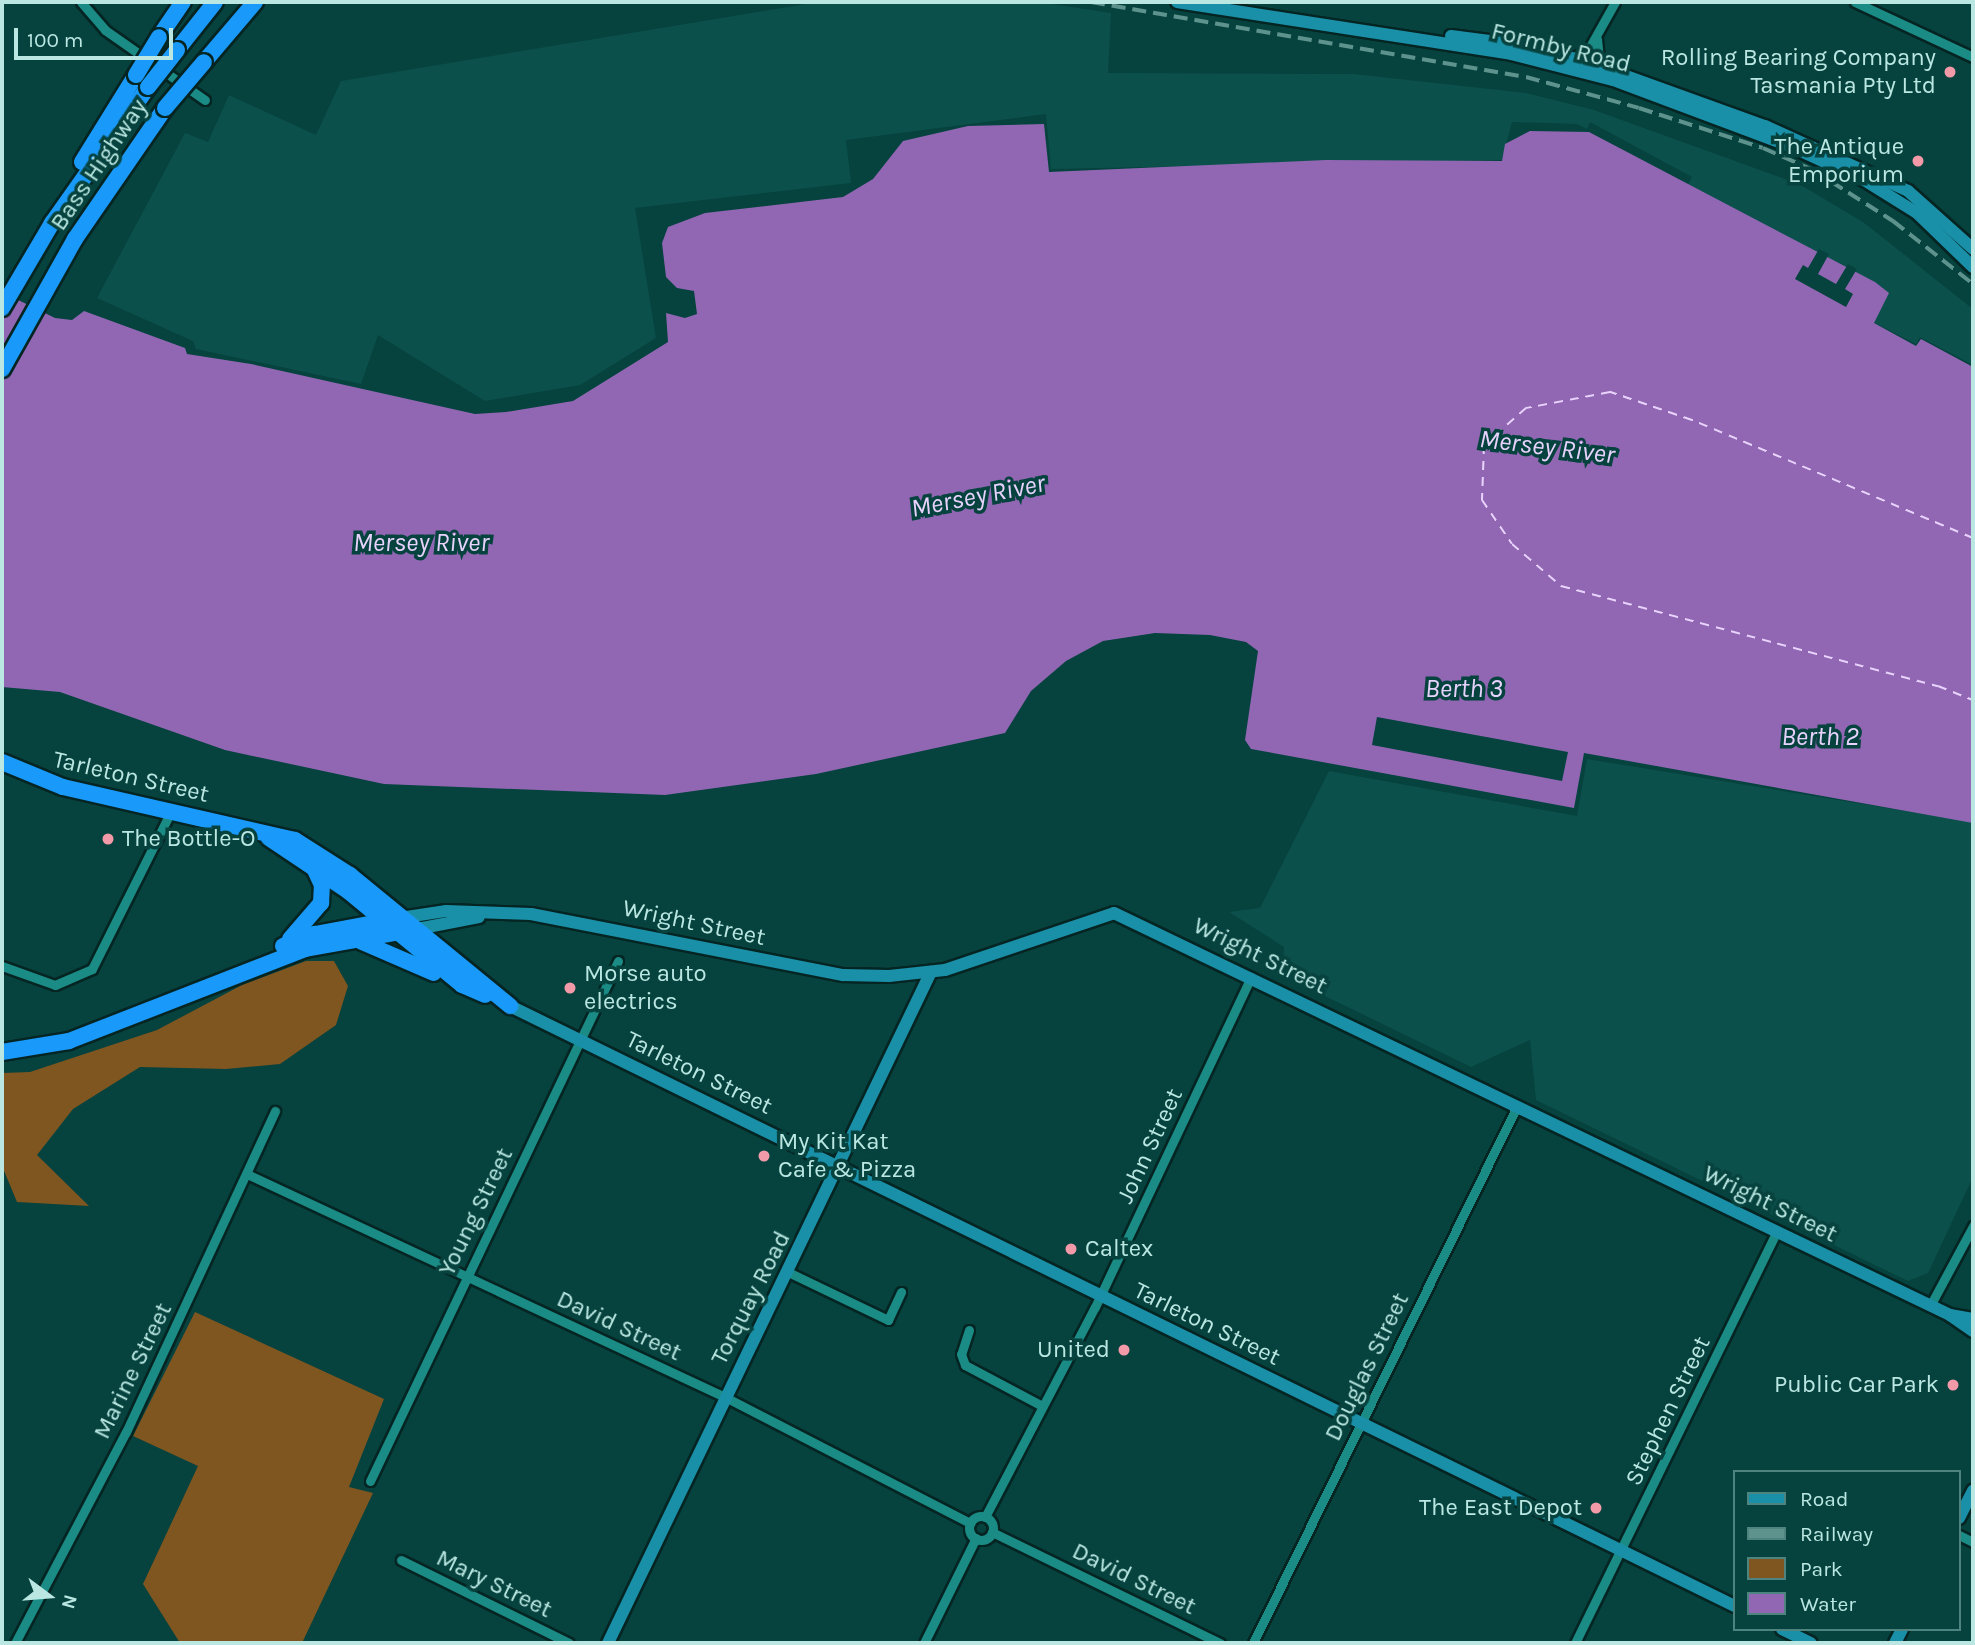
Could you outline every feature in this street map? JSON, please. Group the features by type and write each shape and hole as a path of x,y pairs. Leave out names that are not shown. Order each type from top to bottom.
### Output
{"highway":[{"path":"15,284 42,227 183,2"},
{"name":"Bass Highway","path":"2,308 15,284 149,87 215,2"},
{"name":"Bass Highway","path":"2,369 40,299 165,108 255,2"},
{"path":"226,38 265,2"},
{"name":"Tarleton Street","path":"2,762 63,787 253,828 312,848 403,927 462,985 510,1006"},
{"name":"Tarleton Street","path":"253,828 308,861 382,922 403,927 510,1006"},
{"path":"239,972 277,949 309,922 321,903 320,877 308,861"},
{"path":"277,949 315,934 382,922"},
{"path":"2,1052 69,1041 305,948 357,941 403,927"},
{"path":"357,941 378,946 462,985"},
{"path":"2,1041 86,1027 155,1008"}],"main road":[{"name":"Formby Road","path":"1177,2 1511,54 1613,80 1780,142 1864,180 1917,213 1973,267"},
{"name":"Formby Road","path":"1226,2 1494,41 1567,56 1600,66 1765,126 1877,174 1926,204 1973,249"},
{"name":"Wright Street","path":"403,927 504,913 549,917 843,975 931,972 1114,913 1950,1315 1973,1331"},
{"name":"Torquay Road","path":"608,1643 724,1397 788,1272 931,972"},
{"name":"Tarleton Street","path":"510,1006 1734,1606"},
{"name":"Wright Street","path":"1950,1315 1973,1319"},
{"path":"1961,1514 1973,1490"},
{"path":"1786,1631 1811,1643"}],"street":[{"path":"81,2 105,30 205,100"},
{"path":"1567,56 1585,52 1615,2"},
{"path":"1855,2 1973,57"},
{"path":"1600,31 1596,45 1600,66"},
{"path":"2,966 55,985 92,969 171,811"},
{"name":"Young Street","path":"370,1481 618,961"},
{"name":"John Street","path":"985,1517 1100,1296 1251,977"},
{"name":"Douglas Street","path":"1253,1643 1516,1108"},
{"name":"Marine Street","path":"15,1643 126,1432 275,1111"},
{"name":"David Street","path":"247,1174 724,1397 970,1523"},
{"path":"1930,1306 1973,1226"},
{"name":"Stephen Street","path":"1575,1643 1776,1233"},
{"path":"788,1272 888,1320 901,1292"},
{"path":"969,1330 961,1354 965,1365 1042,1406"},
{"path":"924,1643 976,1538 992,1532 985,1517 970,1523 976,1538"},
{"name":"David Street","path":"992,1532 1220,1643"},
{"name":"Mary Street","path":"401,1560 569,1643"}],"shaded area":[{"path":"818,2 1039,2 1111,13 1108,73 1354,74 1526,93 1594,110 1799,184 1863,222 1973,309 1973,365 1920,337 1916,344 1790,280 1686,188 1692,177 1590,122 1587,129 1577,124 1512,122 1502,160 1051,169 1046,114 846,140 851,183 635,208 656,338 580,385 485,401 378,335 361,384 196,349 193,341 97,298 185,133 208,142 229,95 316,135 341,81"},
{"path":"1587,759 1973,822 1973,1177 1928,1273 1908,1281 1536,1100 1530,1040 1471,1067 1294,981 1283,965 1284,947 1229,912 1260,908 1329,771 1577,816"}],"green space":[{"path":"306,961 334,961 348,986 336,1025 280,1064 226,1069 140,1067 73,1109 37,1155 89,1206 17,1202 2,1166 2,1073 30,1072 157,1030 242,985"},
{"path":"195,1312 384,1399 349,1487 373,1493 302,1643 180,1643 143,1584 198,1466 133,1436"}],"water":[{"path":"1044,124 1049,172 1326,160 1502,161 1505,144 1530,131 1589,132 1875,282 1889,293 1874,323 1916,346 1921,339 1973,367 1973,823 1584,753 1574,808 1251,749 1245,740 1258,651 1246,642 1210,635 1155,633 1103,641 1066,661 1031,691 1005,733 816,774 665,795 384,784 225,750 60,692 2,687 2,285 10,296 55,318 72,320 84,311 185,348 187,354 251,364 475,414 506,412 573,401 668,342 666,313 685,318 697,314 694,291 677,288 666,277 662,243 668,227 705,213 843,197 873,179 903,141 968,126"}],"pier":[{"path":"1819,249 1829,254 1818,274 1836,284 1848,264 1857,269 1845,289 1853,294 1846,307 1795,279 1803,265 1808,268"},
{"path":"1377,717 1568,752 1562,781 1372,745"}],"ferry route":[{"path":"1973,538 1692,420 1610,392 1526,408 1484,445 1482,500 1512,544 1561,586 1938,686 1973,700"}],"railway":[{"path":"1091,2 1526,77 1639,108 1763,148 1813,170 1893,221 1973,284"}],"place":[{"name":"Rolling Bearing Company Tasmania Pty Ltd","path":"1950,72"},
{"name":"The Antique Emporium","path":"1918,161"},
{"name":"The Bottle-O","path":"108,839"},
{"name":"Morse auto electrics","path":"570,988"},
{"name":"My Kit Kat Cafe & Pizza","path":"764,1156"},
{"name":"Caltex","path":"1071,1249"},
{"name":"United","path":"1124,1350"},
{"name":"Public Car Park","path":"1953,1385"},
{"name":"The East Depot","path":"1596,1508"}],"water label":[{"name":"Mersey River","path":"1547,447"},
{"name":"Mersey River","path":"978,496"},
{"name":"Mersey River","path":"421,543"},
{"name":"Berth 3","path":"1464,689"},
{"name":"Berth 2","path":"1820,737"}]}
